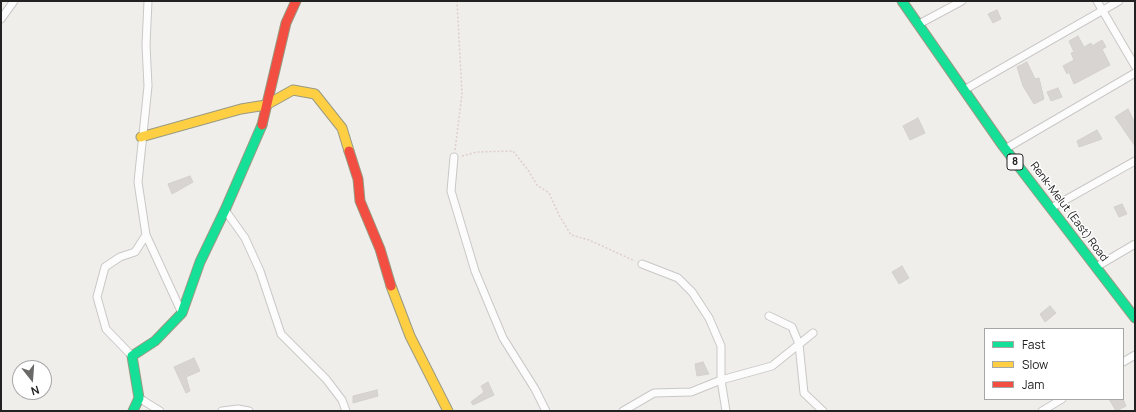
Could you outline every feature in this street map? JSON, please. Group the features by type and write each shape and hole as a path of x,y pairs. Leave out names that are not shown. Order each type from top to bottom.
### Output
{"street":[{"path":"1,19 14,1"},
{"path":"148,1 146,45 148,86 141,137 138,182 146,235 182,313"},
{"path":"132,356 155,341 182,313 200,262 225,210 262,124 286,23 296,1"},
{"name":"Renk-Melut (East) Road","path":"902,1 1006,149 1135,318"},
{"path":"918,24 962,1"},
{"path":"1097,1 1135,66"},
{"path":"964,90 1119,1"},
{"path":"1006,149 1135,73"},
{"path":"141,137 241,108 266,105 293,90 315,94 342,128 358,179 360,201 380,249 393,294 410,336 448,411"},
{"path":"454,157 451,191 475,271 503,338 535,389 546,411"},
{"path":"1051,208 1135,161"},
{"path":"225,210 245,238 251,251 260,271 281,334 326,379 342,400 346,411"},
{"path":"133,411 139,398 132,356 106,329 97,297 105,267 120,258 135,252 146,235"},
{"path":"1096,267 1135,244"},
{"path":"642,264 678,278 692,292 709,318 721,346 721,380 726,411"},
{"path":"769,316 792,327 799,344 804,393 824,411"},
{"path":"623,411 654,393 691,392 721,380 772,366 813,333"},
{"path":"1124,361 1135,355"},
{"path":"139,398 160,411"},
{"path":"1042,411 1060,400"},
{"path":"222,411 238,409 249,411"}],"path":[{"path":"457,1 462,94 454,157 477,152 513,150 537,185 549,193 559,215 571,235 589,240 642,264"}],"building":[{"path":"997,10 1001,19 993,23 988,14"},
{"path":"1078,36 1084,47 1091,43 1092,46 1102,40 1106,47 1102,49 1110,65 1074,84 1069,72 1067,74 1063,66 1074,60 1071,53 1074,52 1069,41"},
{"path":"1027,62 1035,79 1039,78 1044,99 1034,104 1023,86 1017,67"},
{"path":"1058,88 1062,97 1051,101 1047,92"},
{"path":"1128,109 1135,123 1135,146 1115,117"},
{"path":"918,118 925,133 910,140 903,126"},
{"path":"1097,130 1102,139 1079,147 1077,141"},
{"path":"190,176 193,182 172,194 168,184"},
{"path":"1122,204 1127,214 1119,217 1114,207"},
{"path":"902,266 909,278 899,284 892,272"},
{"path":"1050,306 1056,313 1045,322 1040,314"},
{"path":"194,358 200,371 186,377 190,391 186,393 174,367"},
{"path":"703,362 709,374 697,376 695,364"},
{"path":"488,382 494,395 473,405 471,402 484,392 481,386"},
{"path":"377,390 378,396 353,403 353,396"},
{"path":"1110,400 1123,400 1126,406 1116,411"}],"traffic: fast":[{"path":"902,1 1003,146 1135,318"},
{"path":"133,411 139,398 132,356 155,341 182,313 200,262 225,210 262,125"}],"traffic: slow":[{"path":"141,137 241,109 266,105 293,90 315,94 342,128 349,151"},
{"path":"391,286 410,336 448,411"}],"traffic: jam":[{"path":"262,125 286,23 296,1"},
{"path":"349,151 358,179 360,201 380,249 391,286"}]}
